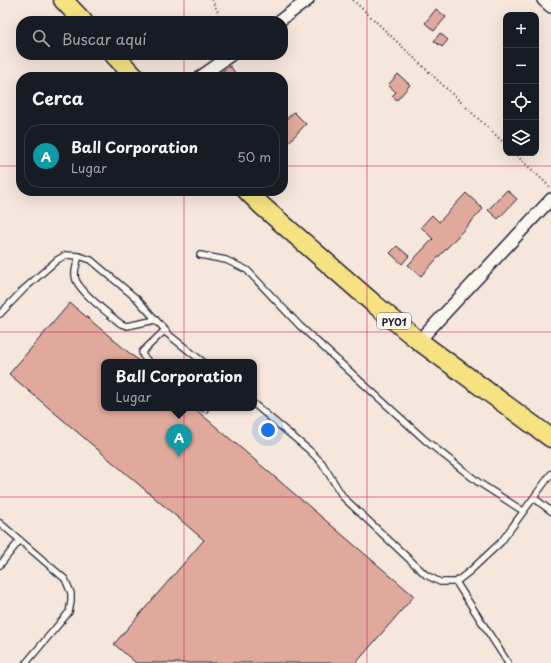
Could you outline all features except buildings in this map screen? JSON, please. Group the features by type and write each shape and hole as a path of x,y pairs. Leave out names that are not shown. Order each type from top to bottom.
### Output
{"highway":[{"path":"63,0 77,16"},
{"path":"119,60 130,72"},
{"name":"PY01","path":"252,196 373,303 419,341 551,438"}],"street":[{"path":"286,16 308,0"},
{"path":"543,0 551,7"},
{"path":"207,72 224,60"},
{"path":"419,341 551,199"}],"lane":[{"path":"0,314 24,289 57,260 66,255 79,256 91,260 137,299 166,331 199,359"},
{"path":"200,255 226,260 247,270 300,326 425,440 478,482 523,511"},
{"path":"79,256 75,279 80,288 121,324 132,325 156,320"},
{"path":"146,359 142,352 162,331 166,331"},
{"path":"257,407 318,458 343,497 426,575 440,582 456,582 501,542 551,474"},
{"path":"534,498 551,511"},
{"path":"0,523 64,579 71,593 69,612 26,663"},
{"path":"0,565 20,540"},
{"path":"456,582 508,663"}],"path":[{"path":"212,0 218,12 218,16"},
{"path":"353,0 503,142"},
{"path":"517,156 551,188"}],"place":[{"name":"Ball Corporation","path":"179,457"}]}
